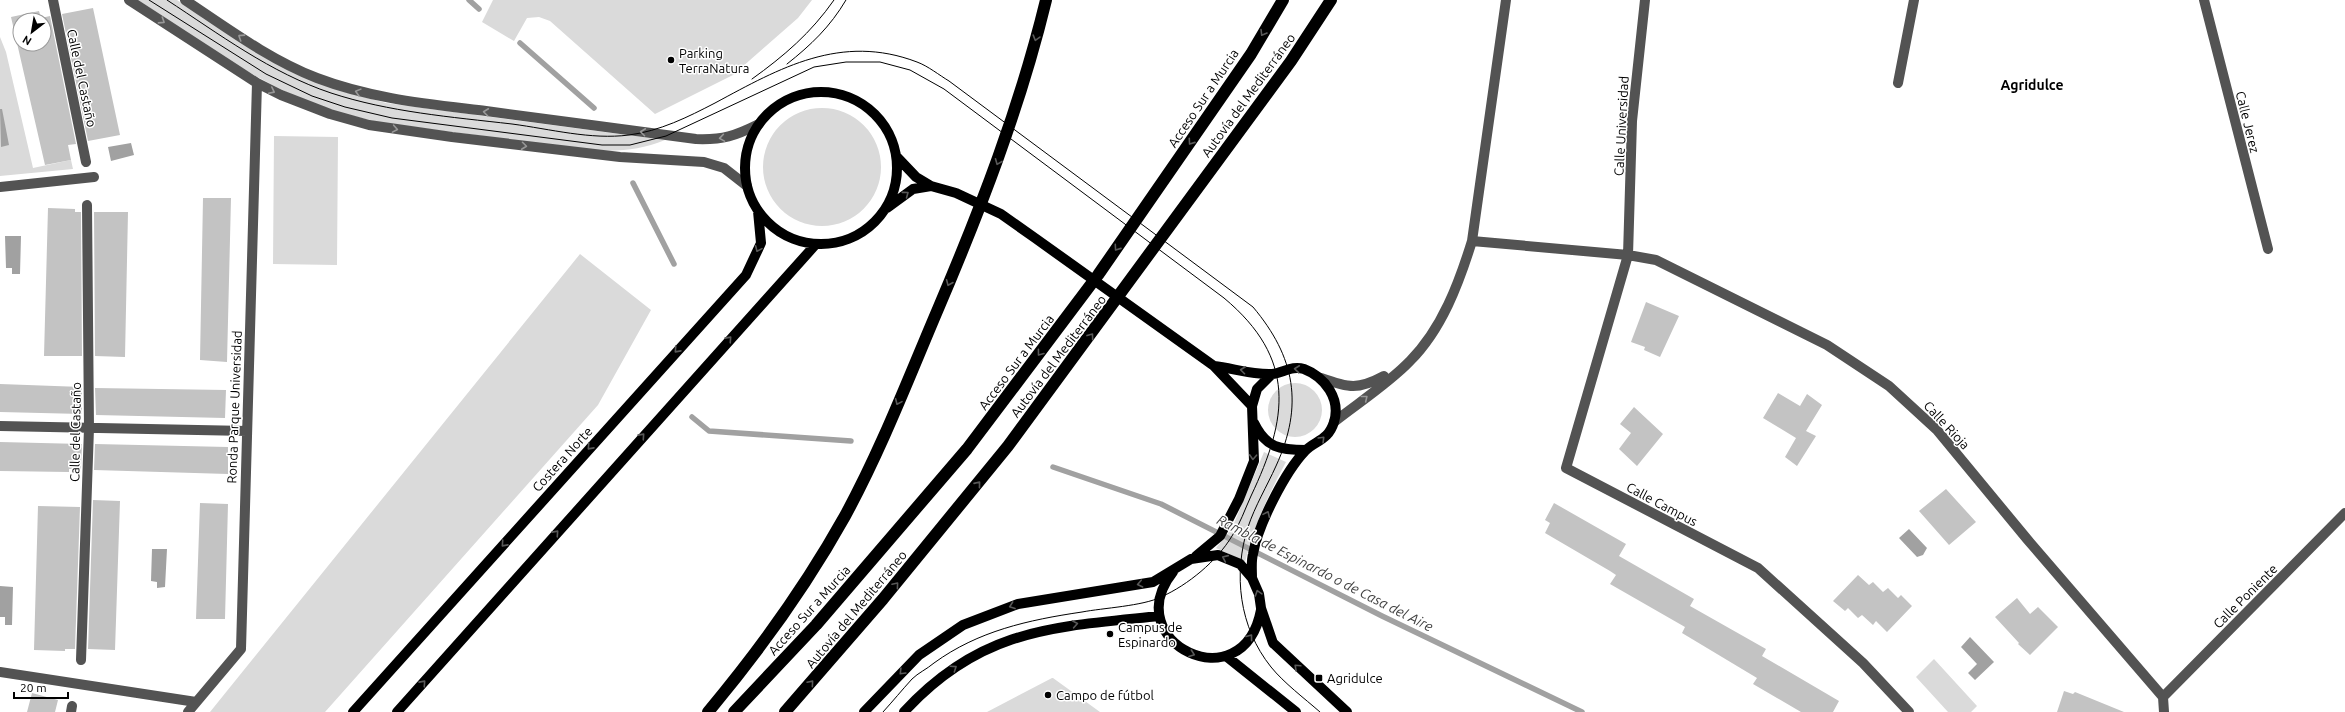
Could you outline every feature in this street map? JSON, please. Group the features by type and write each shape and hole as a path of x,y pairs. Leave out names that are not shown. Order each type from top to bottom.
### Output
{"highway":[{"path":"708,712 767,637 804,584 860,486 929,330 1000,156 1018,100 1046,0"},
{"name":"Acceso Sur a Murcia","path":"734,712 816,625 967,449 1064,322 1112,256 1237,74 1283,0"},
{"name":"Autovía del Mediterráneo","path":"785,712 884,599 1008,446 1286,67 1331,0"}],"main road":[{"name":"Costera Norte","path":"354,712 746,275 761,242 758,211 747,186 745,164 749,143 759,124 769,112 796,96 811,92 842,95 856,100 879,120 888,132 896,156 897,175 893,194 884,210 871,225 854,236 835,243 816,244 794,239 774,228 758,211"},
{"path":"896,156 916,177 931,186 956,193 1001,214 1036,238 1172,338 1214,366 1252,406"},
{"path":"884,210 913,189 931,186"},
{"path":"397,712 816,244"},
{"path":"1214,366 1272,374"},
{"path":"864,712 919,655 963,625 1018,604 1153,582 1190,559 1220,536 1239,499 1254,461 1252,406 1257,389 1272,374 1289,368 1303,369 1322,378 1333,396 1336,406 1334,422 1324,440 1306,450 1285,479 1267,514 1252,554 1252,578"},
{"path":"1252,418 1261,436 1281,450 1306,450"},
{"path":"1175,569 1164,583 1160,598 1159,616 1165,632 1177,646 1191,655 1208,658 1226,656 1242,647 1258,626 1261,608 1260,594 1252,578 1240,564 1218,555 1190,559"},
{"path":"1261,608 1273,643 1347,712"},
{"path":"904,712 953,667 1001,642 1044,630 1081,623 1159,616"},
{"path":"1226,656 1296,712"}],"street":[{"name":"Calle del Castaño","path":"52,0 86,162"},
{"path":"129,0 257,83 309,107 369,125 445,136 620,157 704,162 724,168 747,186"},
{"path":"184,0 248,41 297,68 323,80 366,94 425,104 696,139 718,139 733,136 759,124"},
{"path":"1334,422 1410,361 1442,318 1463,270 1472,241 1506,0"},
{"name":"Calle Universidad","path":"1628,255 1632,121 1645,0"},
{"path":"1898,83 1914,0"},
{"name":"Calle Jerez","path":"2204,0 2268,250"},
{"name":"Ronda Parque Universidad","path":"188,712 240,649 257,83"},
{"path":"0,187 94,177"},
{"name":"Calle del Castaño","path":"81,660 89,428 88,205"},
{"name":"Calle Rioja","path":"1472,241 1628,255 1656,260 1687,274 1827,345 1889,386 1937,430 2027,539 2163,697"},
{"name":"Calle Campus","path":"1628,255 1566,468 1758,568 1863,663 1909,712"},
{"path":"1322,378 1342,386 1366,386 1410,361"},
{"path":"0,426 246,431"},
{"name":"Calle Poniente","path":"2163,697 2345,513"},
{"path":"0,672 196,702"},
{"path":"2163,697 2164,712"}],"shaded area":[{"path":"138,0 177,0 253,50 338,90 386,103 665,140 629,150 592,150 382,123 335,111 272,85 226,58"},
{"name":"Parking TerraNatura","path":"493,0 812,0 798,18 733,75 655,114 550,21 539,17 527,18 514,41 482,22"},
{"path":"0,37 6,52 33,168 71,160 73,169 0,176"},
{"path":"822,108 845,112 864,125 877,144 881,167 877,190 864,209 845,222 822,226 799,222 780,209 767,190 763,167 767,144 780,125 799,112"},
{"path":"0,109 2,109 9,145 1,147"},
{"path":"274,136 338,137 337,265 273,264"},
{"path":"131,143 134,155 111,161 108,147"},
{"path":"5,236 21,236 20,274 12,274 12,268 6,268"},
{"path":"580,254 651,310 598,405 325,712 210,712"},
{"path":"1290,383 1300,383 1310,387 1318,395 1322,405 1322,415 1318,425 1310,433 1300,437 1290,437 1280,433 1272,425 1268,415 1268,405 1272,395 1280,387"},
{"path":"1264,452 1286,462 1262,511 1245,562 1216,548 1232,528"},
{"path":"1909,529 1927,548 1923,555 1917,557 1899,538"},
{"path":"152,549 167,549 165,587 157,588 157,582 151,581"},
{"path":"0,586 13,587 12,625 5,625 5,617 0,617"},
{"path":"1970,637 1994,662 1975,680 1968,673 1977,664 1961,647"},
{"path":"1934,659 1977,706 1971,712 1948,712 1916,677"},
{"name":"Campo de fútbol","path":"1052,678 1100,712 987,712"}],"building":[{"path":"93,8 120,135 88,141 62,14"},
{"path":"52,26 76,144 68,145 71,160 45,165 19,52 52,52"},
{"path":"203,198 231,198 227,362 200,360"},
{"path":"48,208 75,209 75,212 81,212 82,356 44,356"},
{"path":"94,212 128,212 125,357 95,356"},
{"path":"1646,302 1679,316 1660,357 1644,350 1645,347 1631,342"},
{"path":"0,384 82,387 82,414 0,412"},
{"path":"95,388 226,390 225,418 96,415"},
{"path":"1778,393 1800,406 1807,394 1822,405 1806,431 1816,436 1797,466 1785,457 1796,438 1763,418"},
{"path":"1634,407 1663,434 1637,466 1619,449 1631,433 1620,424"},
{"path":"0,442 82,444 81,469 69,469 69,472 0,471"},
{"path":"95,444 228,447 228,474 94,470"},
{"path":"1946,489 1976,522 1949,545 1919,511"},
{"path":"93,500 120,501 115,650 88,649"},
{"path":"200,503 228,504 225,619 196,619"},
{"path":"1554,503 1626,544 1619,556 1694,599 1690,606 1766,649 1762,656 1839,701 1833,712 1801,712 1753,684 1757,678 1682,633 1685,627 1610,584 1616,575 1545,533 1550,523 1545,520"},
{"path":"38,506 80,507 75,649 65,649 65,651 34,650"},
{"path":"1858,575 1869,585 1873,582 1883,592 1888,588 1898,598 1901,595 1912,606 1887,632 1876,621 1873,625 1862,615 1858,618 1848,608 1845,611 1833,601"},
{"path":"2017,598 2030,614 2038,607 2058,627 2030,655 2018,644 2019,643 1995,617"},
{"path":"2064,691 2073,694 2075,692 2124,712 2057,712"},
{"path":"32,693 58,700 55,712 27,712"}],"waterway":[{"name":"Rambla de Espinardo o de Casa del Aire","path":"469,0 479,9"},
{"name":"Rambla de Espinardo o de Casa del Aire","path":"520,43 594,108"},
{"name":"Rambla de Espinardo o de Casa del Aire","path":"633,183 674,264"},
{"name":"Rambla de Espinardo o de Casa del Aire","path":"692,417 709,431 851,441"},
{"name":"Rambla de Espinardo o de Casa del Aire","path":"1053,467 1161,504 1382,616 1582,712"}],"tram line":[{"path":"149,0 266,74 312,96 345,107 392,118 602,145 630,145 666,136 814,67 846,62 880,62 910,70 944,89 1224,298 1248,321 1264,344 1274,367 1279,391 1278,415 1273,441 1238,527 1226,545 1210,563 1181,586 1161,597 1144,603 1062,615 1023,623 1004,628 968,643 951,652 914,677 883,712"},
{"path":"167,0 266,64 309,85 331,93 353,100 398,109 585,135 629,135 663,127 695,113 787,67 812,58 837,53 863,51 889,54 917,62 929,68 949,81 1253,307 1278,344 1286,363 1291,382 1292,402 1290,422 1285,444 1251,519 1243,545 1240,581 1242,600 1252,635 1260,651 1271,667 1288,685 1320,712"},
{"path":"752,79 775,62 796,43 816,23 834,0"},
{"path":"787,64 820,35 846,0"}],"place":[{"name":"Parking TerraNatura","path":"671,60"},
{"name":"Campus de Espinardo","path":"1110,634"},
{"name":"Agridulce","path":"1319,678"},
{"name":"Campo de fútbol","path":"1048,695"}],"district":[{"name":"Agridulce","path":"2032,85"}]}
